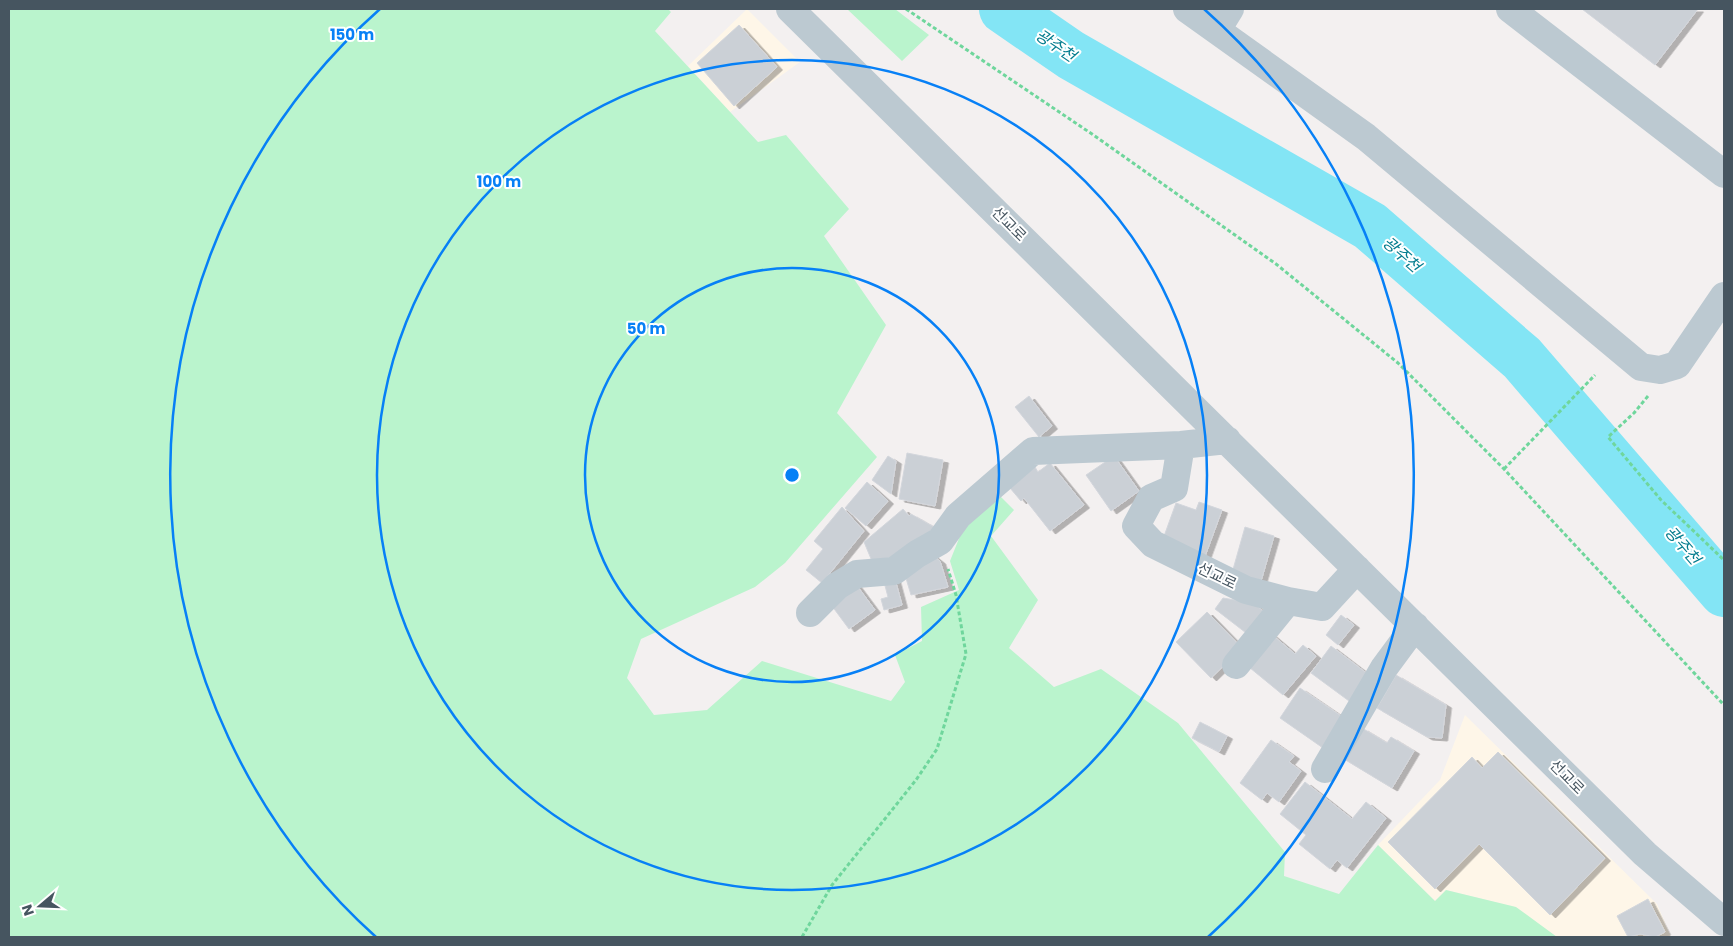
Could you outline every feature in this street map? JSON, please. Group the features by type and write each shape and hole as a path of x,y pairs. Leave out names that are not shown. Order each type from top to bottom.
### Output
{"street":[{"name":"선교로","path":"790,9 1645,854 1724,922"},
{"path":"1187,9 1223,20 1641,367 1660,370 1677,365 1724,296"},
{"path":"1510,9 1724,174"},
{"path":"810,613 837,586 857,574 894,571 917,554 940,541 958,516 1033,451 1181,446 1227,440"},
{"name":"선교로","path":"1181,446 1174,488 1151,498 1136,526 1153,544 1246,590 1288,601 1322,607 1357,569"},
{"path":"1236,665 1288,601"},
{"path":"1325,769 1384,668 1416,626"}],"path":[{"path":"906,9 1092,134 1276,264 1398,363 1504,469 1724,705"},
{"path":"1504,469 1595,375"},
{"path":"1648,396 1634,413 1608,437 1662,500 1724,560"},
{"path":"802,937 832,885 916,780 937,750 966,654 956,595 940,541"}],"shaded area":[{"path":"747,9 800,62 730,112 688,66"},
{"path":"1465,715 1657,904 1671,937 1557,937 1515,907 1446,890 1435,901 1378,845 1440,780"}],"green space":[{"path":"9,9 668,9 671,12 655,31 758,142 786,135 849,209 824,236 886,325 837,413 877,457 785,563 755,587 641,639 627,678 654,715 707,710 762,661 891,701 905,682 895,655 922,641 921,607 959,590 950,561 962,531 998,494 1014,510 991,536 1038,600 1009,648 1054,687 1101,669 1178,723 1285,852 1284,876 1339,894 1378,845 1435,901 1446,890 1516,907 1557,937 9,937"},
{"path":"847,9 895,9 929,35 902,61"}],"building":[{"path":"1582,9 1698,9 1655,65"},
{"path":"739,25 777,67 734,106 697,63"},
{"path":"1029,396 1052,426 1039,437 1015,407"},
{"path":"907,453 943,460 935,506 899,499"},
{"path":"888,456 896,461 891,494 872,480"},
{"path":"1114,456 1139,491 1111,511 1086,475"},
{"path":"1050,463 1084,505 1050,531 1024,498 1021,501 1010,488 1035,467 1038,472"},
{"path":"867,482 888,501 866,526 845,508"},
{"path":"1199,502 1222,510 1204,559 1163,539 1176,503 1196,510"},
{"path":"842,507 864,531 822,583 806,570 823,549 814,541"},
{"path":"903,509 909,516 911,514 934,527 921,541 874,566 864,542"},
{"path":"1245,527 1274,536 1261,581 1232,573"},
{"path":"930,553 940,561 948,587 911,595 905,575"},
{"path":"895,579 902,605 884,610 881,599 888,597 884,582"},
{"path":"855,583 875,610 849,629 829,602"},
{"path":"1223,598 1253,603 1267,614 1250,636 1215,609"},
{"path":"1207,612 1242,648 1211,678 1176,642"},
{"path":"1341,615 1354,625 1338,645 1326,635"},
{"path":"1270,633 1295,654 1303,645 1316,656 1283,695 1244,663"},
{"path":"1331,646 1369,675 1349,701 1311,673"},
{"path":"1396,675 1446,705 1442,738 1427,737 1377,708"},
{"path":"1300,688 1344,718 1323,748 1280,718"},
{"path":"1200,722 1227,736 1219,752 1192,738"},
{"path":"1362,728 1387,743 1391,737 1414,751 1392,788 1344,759"},
{"path":"1271,740 1294,756 1289,762 1301,771 1279,802 1267,793 1262,800 1240,783"},
{"path":"1498,752 1605,858 1550,915 1479,844 1435,889 1388,842 1472,757 1482,768"},
{"path":"1305,782 1352,819 1366,802 1386,818 1347,868 1337,860 1330,869 1299,844 1306,835 1280,814"},
{"path":"1648,899 1665,932 1655,937 1640,934 1628,937 1617,916"}],"waterway":[{"name":"광주천","path":"1004,9 1071,55 1370,226 1522,358 1724,592"}]}
